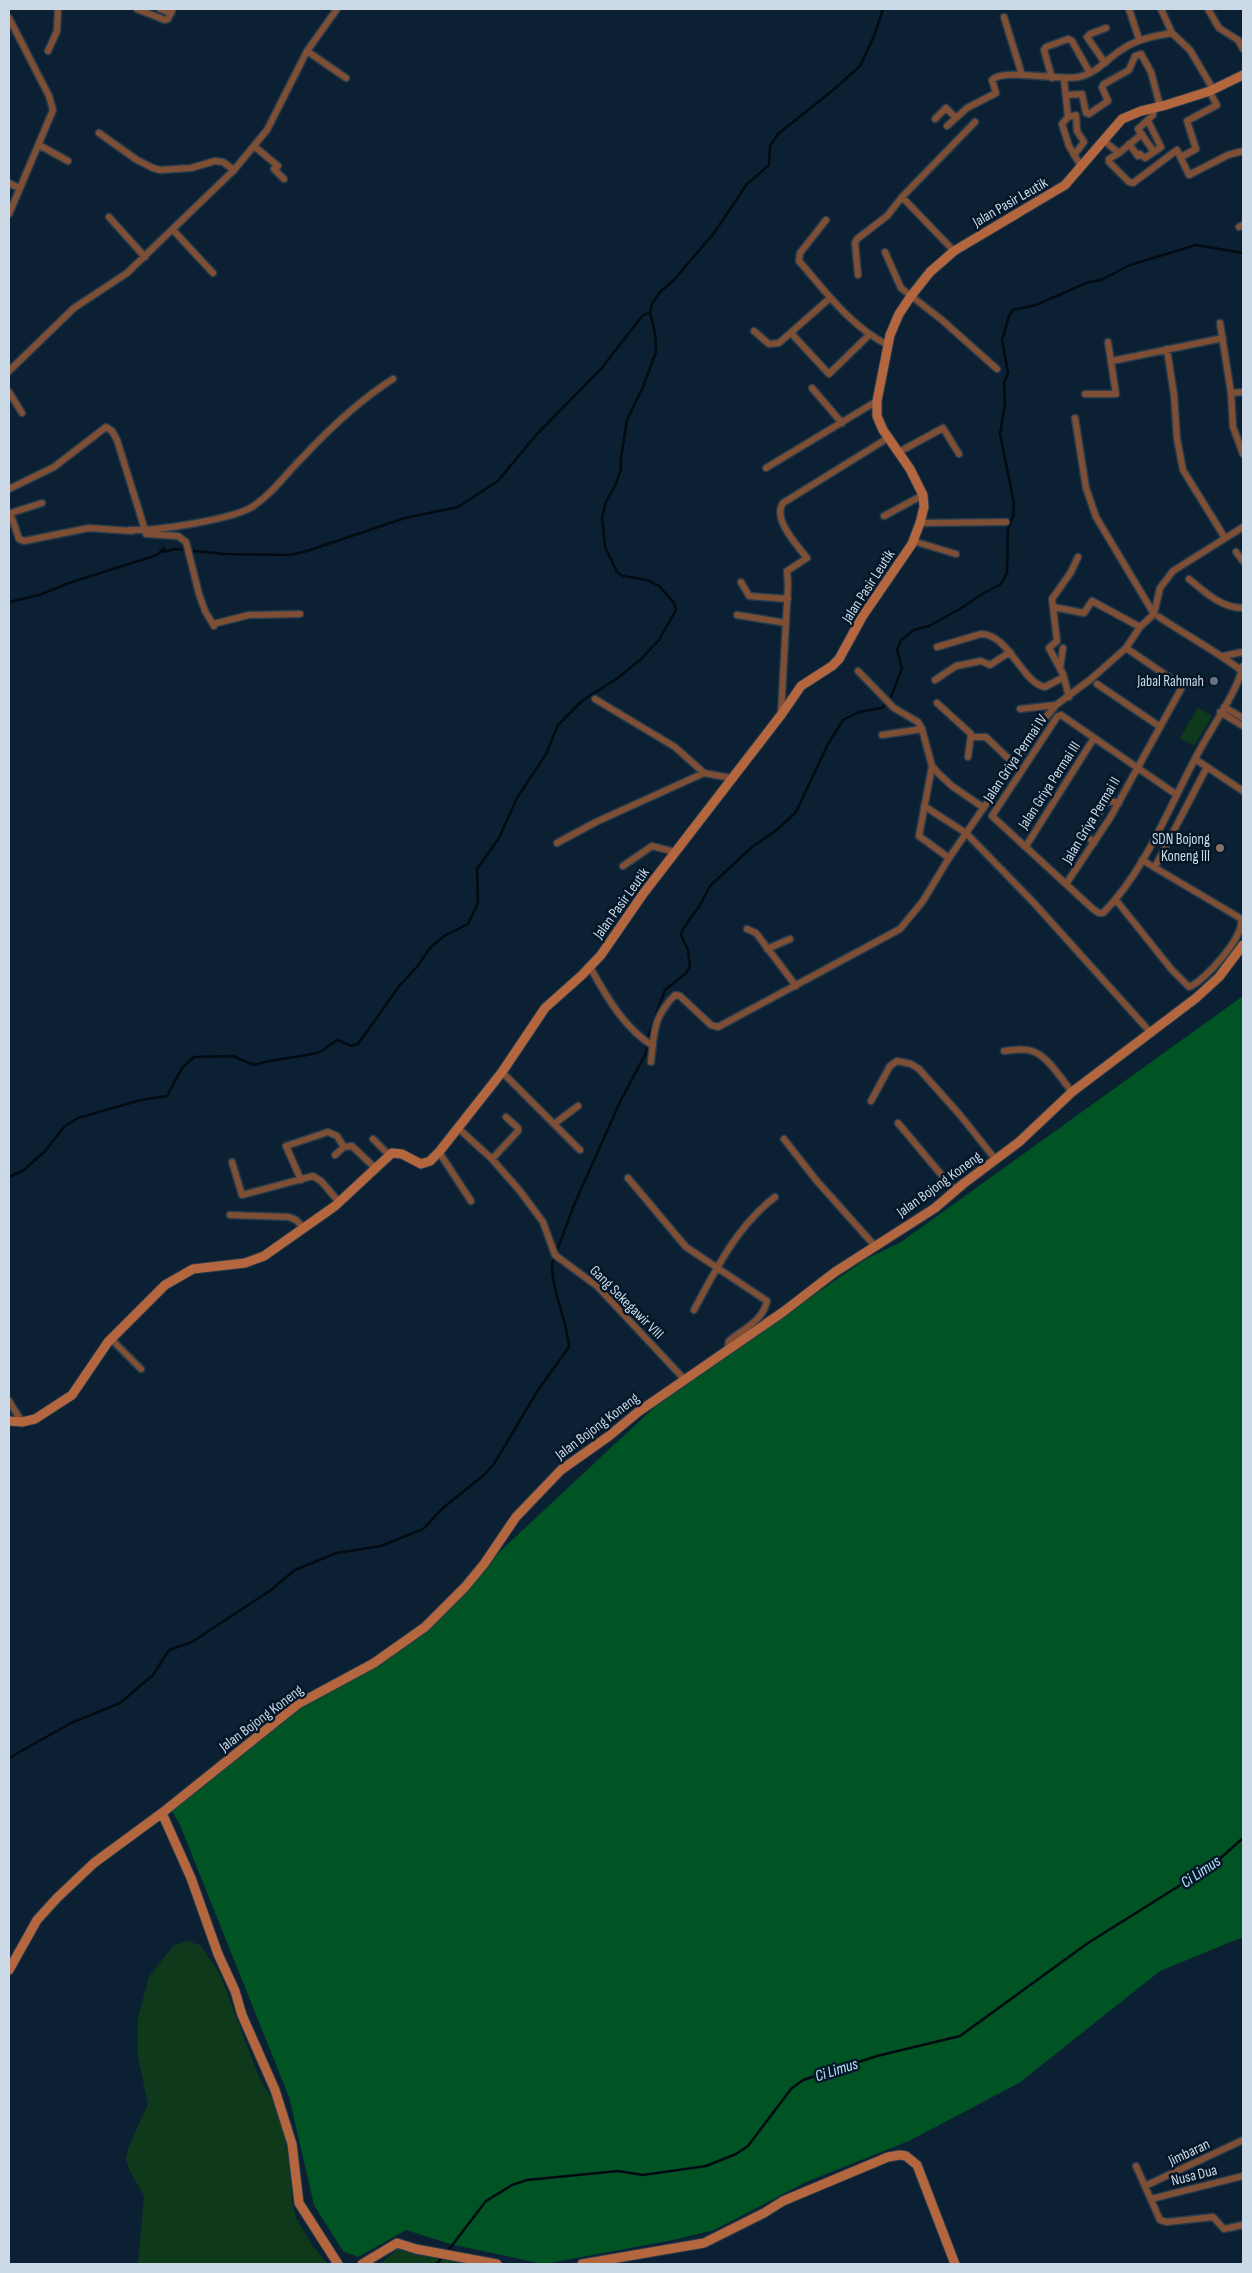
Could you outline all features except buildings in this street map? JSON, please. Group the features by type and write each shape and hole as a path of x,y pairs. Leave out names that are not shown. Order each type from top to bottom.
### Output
{"street":[{"path":"48,51 57,31 58,9"},
{"path":"137,9 165,20 168,19 172,11 160,9"},
{"path":"1129,9 1139,39"},
{"path":"1161,9 1172,33 1190,50 1218,105 1187,121 1196,149 1180,157"},
{"path":"1208,9 1219,28 1238,40 1243,49"},
{"path":"9,371 74,308 127,273 234,170 267,130 307,51 333,10"},
{"path":"1004,17 1022,75"},
{"path":"9,18 52,104 51,116 9,214"},
{"path":"1105,63 1087,37 1106,28"},
{"path":"947,126 967,108 996,93 992,80 994,77 1011,73 1064,78 1090,73 1139,39 1172,33"},
{"path":"1052,78 1044,50 1046,47 1068,40 1072,41 1090,73"},
{"path":"307,51 346,78"},
{"path":"1067,95 1082,94 1086,113 1090,114 1108,102 1102,87 1104,84 1128,70 1135,56 1141,54 1151,72 1157,107 1148,121 1138,129 1154,152"},
{"name":"Jalan Pasir Leutik","path":"389,1155 395,1153 402,1154 421,1164 430,1161 439,1152 502,1072 545,1008 590,967 801,686 832,666 839,658 862,617 914,540 924,507 923,495 910,469 888,438 877,416 877,401 888,345 895,322 911,296 930,272 954,251 1065,185 1122,119 1131,114 1211,90 1243,75"},
{"path":"1064,78 1068,117"},
{"path":"935,119 946,108 956,118"},
{"path":"1074,155 1084,142 1078,131 1076,115 1068,117 1062,124 1074,155 1082,166"},
{"path":"1130,144 1138,156 1140,154 1145,158 1161,147 1148,121"},
{"path":"858,275 855,243 857,239 886,216 975,122"},
{"path":"99,133 137,160 160,170 191,168 215,161 222,162 234,170"},
{"path":"1142,134 1109,159 1109,162 1129,182 1133,182 1177,150 1189,175 1228,155 1243,152"},
{"path":"1104,141 1119,153"},
{"path":"39,145 68,161"},
{"path":"254,146 278,166 273,170 284,179"},
{"path":"9,183 19,188"},
{"path":"902,198 954,251"},
{"path":"109,217 144,257"},
{"path":"826,220 798,257 799,261 830,298 868,336 888,345"},
{"path":"173,230 213,273"},
{"path":"885,252 899,286 997,369"},
{"path":"754,331 769,344 779,343 830,298"},
{"path":"1220,323 1231,393 1233,427 1243,454"},
{"path":"791,333 829,374 868,336"},
{"path":"1112,362 1223,338"},
{"path":"1085,394 1116,394 1108,342"},
{"path":"1167,349 1174,395 1177,439 1185,475 1225,538"},
{"path":"42,503 10,515 19,539 24,540 89,528 145,530 220,517 250,508 269,495 301,458 355,405 393,379"},
{"path":"812,388 842,424"},
{"path":"9,392 22,413"},
{"path":"1231,393 1243,392"},
{"path":"766,468 842,424 877,401"},
{"path":"1026,846 1099,913 1103,913 1116,900 1142,860 1243,668 1203,646 1156,616 1096,517 1086,488 1075,418"},
{"path":"9,489 54,467 106,427 112,431 117,440 145,530"},
{"path":"899,452 943,428 959,454"},
{"path":"780,715 788,600 786,570 807,558 780,517 780,508 783,503 888,438"},
{"path":"884,516 923,495"},
{"path":"920,523 1006,522"},
{"path":"651,1062 654,1026 659,1014 675,995 680,996 711,1025 718,1027 900,929 923,901 949,858 1056,705 1126,648 1140,627 1156,616 1160,588 1173,571 1243,527"},
{"path":"130,530 146,534 178,536 186,542 192,557 199,594 205,611 214,625 249,615 300,614"},
{"path":"914,540 956,554"},
{"path":"1236,552 1243,561"},
{"path":"1069,696 1060,668 1049,648 1057,641 1052,598 1071,572 1078,556"},
{"path":"1189,579 1224,604 1235,608 1243,608"},
{"path":"741,582 749,596 788,600"},
{"path":"1053,607 1084,613 1092,601 1140,627"},
{"path":"737,615 786,623"},
{"path":"937,647 984,634 992,637 1010,652 1040,686 1049,686 1064,678"},
{"path":"1060,668 1064,648"},
{"name":"Jalan Griya Permai II","path":"1066,884 1119,803 1180,687 1126,648"},
{"path":"934,680 956,666 981,661 990,666 1010,652"},
{"path":"1223,656 1243,652"},
{"path":"858,671 894,708 912,717 922,729 932,766 919,836 949,858"},
{"path":"1097,684 1159,726"},
{"path":"595,699 675,748 704,774"},
{"path":"937,703 972,737 968,757"},
{"path":"1020,709 1056,705"},
{"path":"1222,709 1243,718"},
{"path":"1222,709 1243,726"},
{"name":"Jalan Griya Permai IV","path":"1026,846 992,816 1057,717 1060,716 1094,738"},
{"path":"882,735 922,729"},
{"path":"972,737 986,738 1014,764"},
{"path":"1094,738 1177,796"},
{"name":"Jalan Griya Permai III","path":"1026,846 1094,738"},
{"path":"1195,758 1243,791"},
{"path":"932,766 952,786 984,808"},
{"path":"1157,863 1207,767"},
{"path":"557,844 621,810 704,774 731,778"},
{"path":"1094,843 1086,835 1099,813 1109,801 1119,803"},
{"path":"924,806 966,834 1034,903 1151,1033"},
{"path":"623,866 652,846 675,852"},
{"path":"1116,900 1172,970 1189,987 1199,982 1212,970 1235,938 1242,927 1240,918 1142,860"},
{"path":"747,929 756,934 796,986"},
{"path":"767,948 790,939"},
{"name":"Jalan Bojong Koneng","path":"9,1970 30,1930 57,1898 94,1863 162,1813 298,1704 374,1663 425,1627 465,1587 484,1564 516,1517 556,1474 638,1412 727,1351 874,1245 935,1208 1019,1142 1072,1092 1206,990 1243,945"},
{"path":"590,967 617,1011 642,1040 652,1046"},
{"path":"1004,1051 1024,1049 1036,1052 1072,1092"},
{"path":"871,1101 890,1066 897,1061 911,1064 919,1069 960,1115 996,1160"},
{"path":"502,1072 580,1150"},
{"path":"554,1124 578,1106"},
{"path":"492,1159 518,1131 518,1128 506,1117"},
{"path":"898,1123 955,1191"},
{"name":"Gang Sekegawir VIII","path":"458,1128 492,1159 520,1191 543,1222 555,1255 597,1286 686,1380"},
{"path":"301,1180 286,1146 332,1132 340,1139 344,1147"},
{"path":"9,1421 22,1422 35,1419 72,1395 111,1339 157,1292 172,1280 200,1268 252,1261 264,1256 339,1202 389,1155 372,1139"},
{"path":"784,1139 816,1180 874,1245"},
{"path":"335,1155 344,1147 352,1146 375,1168"},
{"path":"439,1152 472,1201"},
{"path":"232,1162 242,1195 310,1176 318,1178 339,1202"},
{"path":"628,1178 686,1247 767,1301 765,1310 760,1318 729,1341 727,1351"},
{"path":"694,1310 717,1268 743,1228 775,1197"},
{"path":"230,1215 289,1217 294,1218 303,1227"},
{"path":"111,1339 141,1369"},
{"path":"9,1401 22,1422"},
{"path":"162,1813 191,1878 218,1954 235,1991 242,2015 275,2090 292,2144 300,2206 338,2264"},
{"name":"Jimbaran","path":"1145,2186 1243,2140"},
{"path":"582,2264 704,2243 764,2213 783,2201 875,2161 900,2155 911,2159 917,2165 955,2264"},
{"path":"1136,2166 1160,2220 1212,2217 1224,2229 1243,2225"},
{"name":"Nusa Dua","path":"1151,2199 1243,2176"},
{"path":"362,2264 397,2243 416,2249 497,2264"}],"green space":[{"path":"1198,708 1212,716 1194,746 1180,738"},
{"path":"1243,996 1243,1937 1160,1971 1019,2083 909,2141 806,2182 714,2230 673,2240 544,2264 454,2245 406,2230 358,2257 343,2251 314,2205 289,2097 180,1825 169,1806 281,1717 391,1653 661,1401 866,1259 901,1242"},
{"path":"187,1941 200,1945 220,1974 260,2080 271,2097 281,2121 289,2159 292,2202 296,2218 312,2245 328,2264 138,2264 144,2196 129,2169 126,2159 129,2146 148,2104 138,2057 138,2017 149,1977 173,1946"},
{"path":"396,2250 430,2257 465,2260 479,2264 380,2264"}],"waterway":[{"path":"9,1177 24,1170 45,1151 65,1126 78,1118 141,1100 167,1096 182,1068 194,1057 233,1056 254,1065 317,1053 338,1040 351,1046 358,1044 400,985 417,967 430,948 444,936 468,924 478,903 477,869 499,838 517,798 546,754 558,725 583,700 618,678 641,659 659,640 676,610 674,603 659,586 647,580 623,576 617,572 605,547 602,517 606,502 616,484 621,469 627,420 643,387 656,352 655,333 650,312 652,304 660,292 674,280 714,233 747,184 769,165 770,146 778,134 860,66 874,36 883,9"},
{"path":"9,1758 71,1723 120,1703 153,1675 169,1650 192,1642 271,1590 295,1570 336,1553 381,1546 423,1529 443,1508 484,1475 494,1464 538,1390 569,1347 566,1326 554,1285 552,1264 574,1205 620,1102 646,1053 649,1034 665,990 686,973 690,967 688,950 681,935 683,929 700,905 710,886 752,847 778,829 796,812 828,744 843,720 859,712 882,708 891,697 902,668 897,650 901,640 914,630 929,626 1001,584 1007,573 1008,528 1013,517 1014,503 1000,434 1005,403 1004,383 1008,373 1002,340 1009,316 1013,310 1036,305 1089,282 1101,280 1130,265 1196,245 1243,253"},
{"path":"9,602 39,595 72,582 157,555 164,548 163,552 175,549 225,554 289,555 304,552 405,518 458,507 498,481 536,435 601,369 642,316 650,312"},
{"name":"Ci Limus","path":"447,2252 486,2201 512,2185 527,2180 618,2171 643,2175 706,2166 736,2154 748,2146 791,2089 803,2080 877,2056 960,2036 1088,1943 1214,1864 1243,1838"},
{"name":"Ci Limus","path":"436,2264 444,2256"}],"place":[{"name":"Jabal Rahmah","path":"1214,681"},
{"name":"SDN Bojong Koneng III","path":"1220,848"}]}
